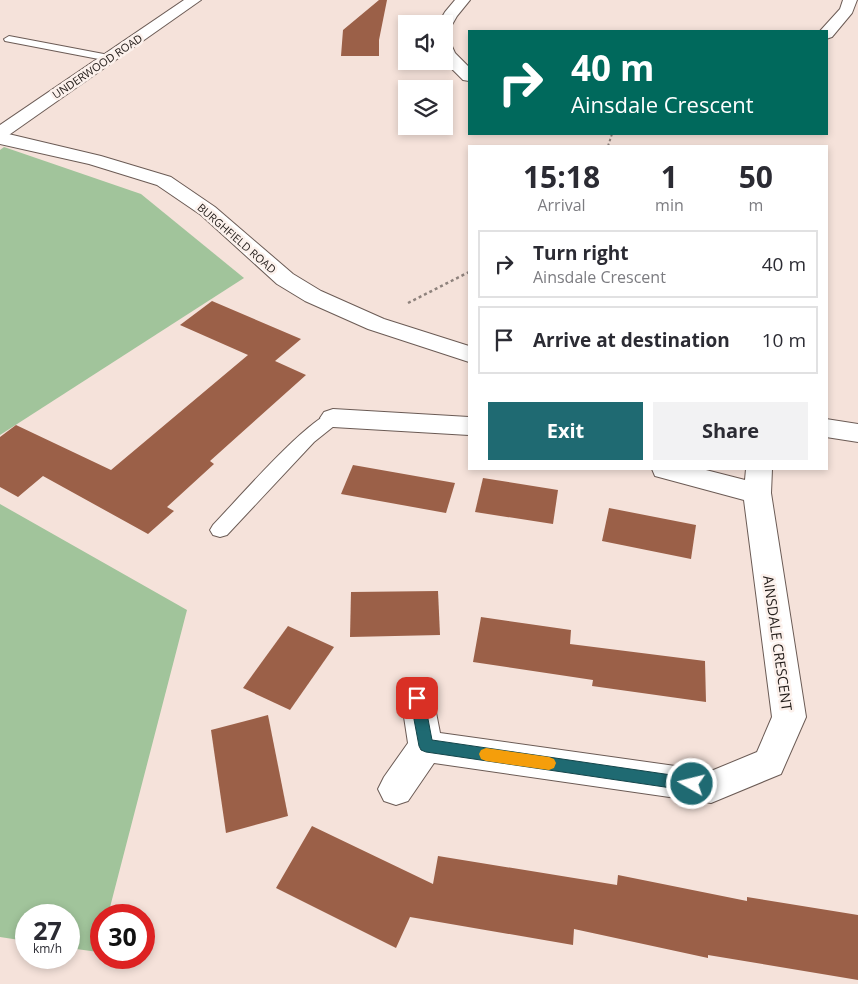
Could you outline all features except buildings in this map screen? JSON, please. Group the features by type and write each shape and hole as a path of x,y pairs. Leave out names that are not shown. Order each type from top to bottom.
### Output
{"street":[{"name":"UNDERWOOD ROAD","path":"0,133 194,0"},
{"path":"452,15 463,0"},
{"path":"828,32 847,10 850,0"},
{"path":"453,60 468,75"},
{"name":"BURGHFIELD ROAD","path":"0,138 94,160 164,180 208,211 285,280 313,296 376,324 468,354"},
{"path":"333,418 468,426"},
{"path":"828,428 858,433"},
{"path":"673,470 758,481"},
{"name":"AINSDALE CRESCENT","path":"426,746 711,787 769,763 789,717 758,481"},
{"path":"396,789 426,746 417,698"}],"lane":[{"path":"9,39 109,58"},
{"path":"220,530 308,438 333,418"}],"path":[{"path":"376,324 405,304 468,272"}],"green space":[{"path":"4,147 141,194 244,278 0,435 0,150"},
{"path":"0,504 187,610 111,904 90,904 90,951 80,950 80,904 15,904 15,939 0,937"}],"slow traffic":[{"path":"486,754 549,763"}],"route":[{"path":"417,698 426,746 692,784"}]}
